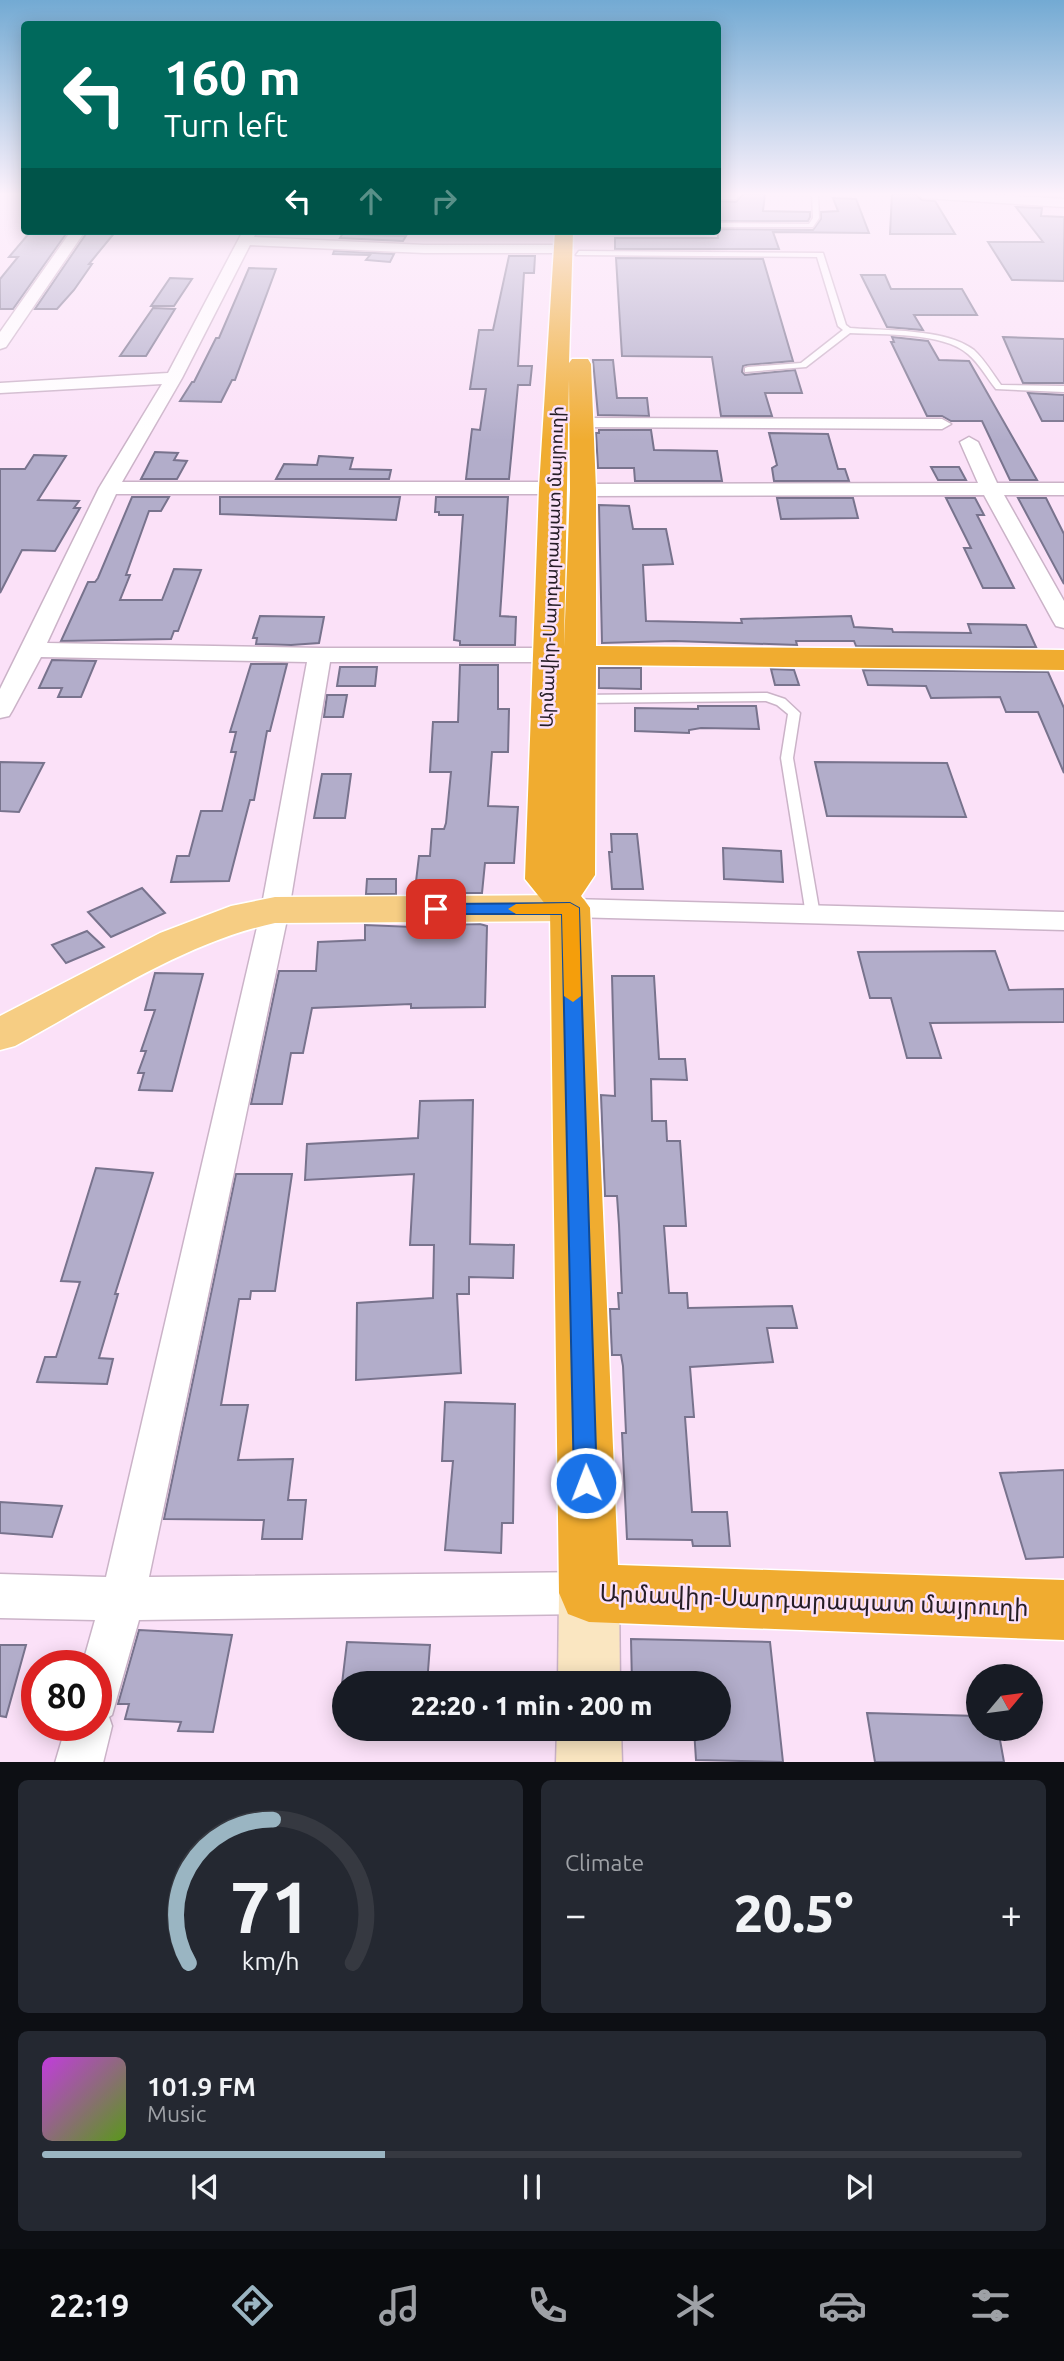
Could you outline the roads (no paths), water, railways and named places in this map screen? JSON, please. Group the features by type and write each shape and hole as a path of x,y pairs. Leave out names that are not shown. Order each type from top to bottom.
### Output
{"highway":[{"name":"Արմավիր-Սարդարապատ մայրուղի","path":"566,902 544,879 552,488 570,310 570,276"},
{"name":"Արմավիր-Սարդարապատ մայրուղի","path":"570,310 582,423 583,490 576,875 566,902 589,1593 1064,1610"},
{"name":"Արմավիր-Սարդարապատ մայրուղի","path":"580,655 1064,660"}],"main road":[{"path":"0,1034 174,942 231,919 275,910 566,902"},
{"path":"589,1593 589,1671"},
{"path":"589,1741 589,1762"}],"street":[{"path":"0,344 47,276"},
{"path":"0,710 33,650 109,488 174,378 226,276"},
{"path":"0,388 174,378"},
{"path":"582,423 942,424"},
{"path":"969,442 990,488 1064,621"},
{"path":"109,488 552,488"},
{"path":"583,490 1064,489"},
{"path":"33,650 320,655 547,654"},
{"path":"110,1650 124,1599 275,910 320,655"},
{"path":"566,902 813,915 1064,921"},
{"path":"0,1596 124,1599 589,1593"},
{"path":"79,1762 85,1741"}],"lane":[{"path":"826,276 842,326 848,330 941,339 971,352 999,387 1064,389"},
{"path":"748,370 803,365 848,330"},
{"path":"579,699 767,696 781,702 794,713 788,758 813,915"}]}
